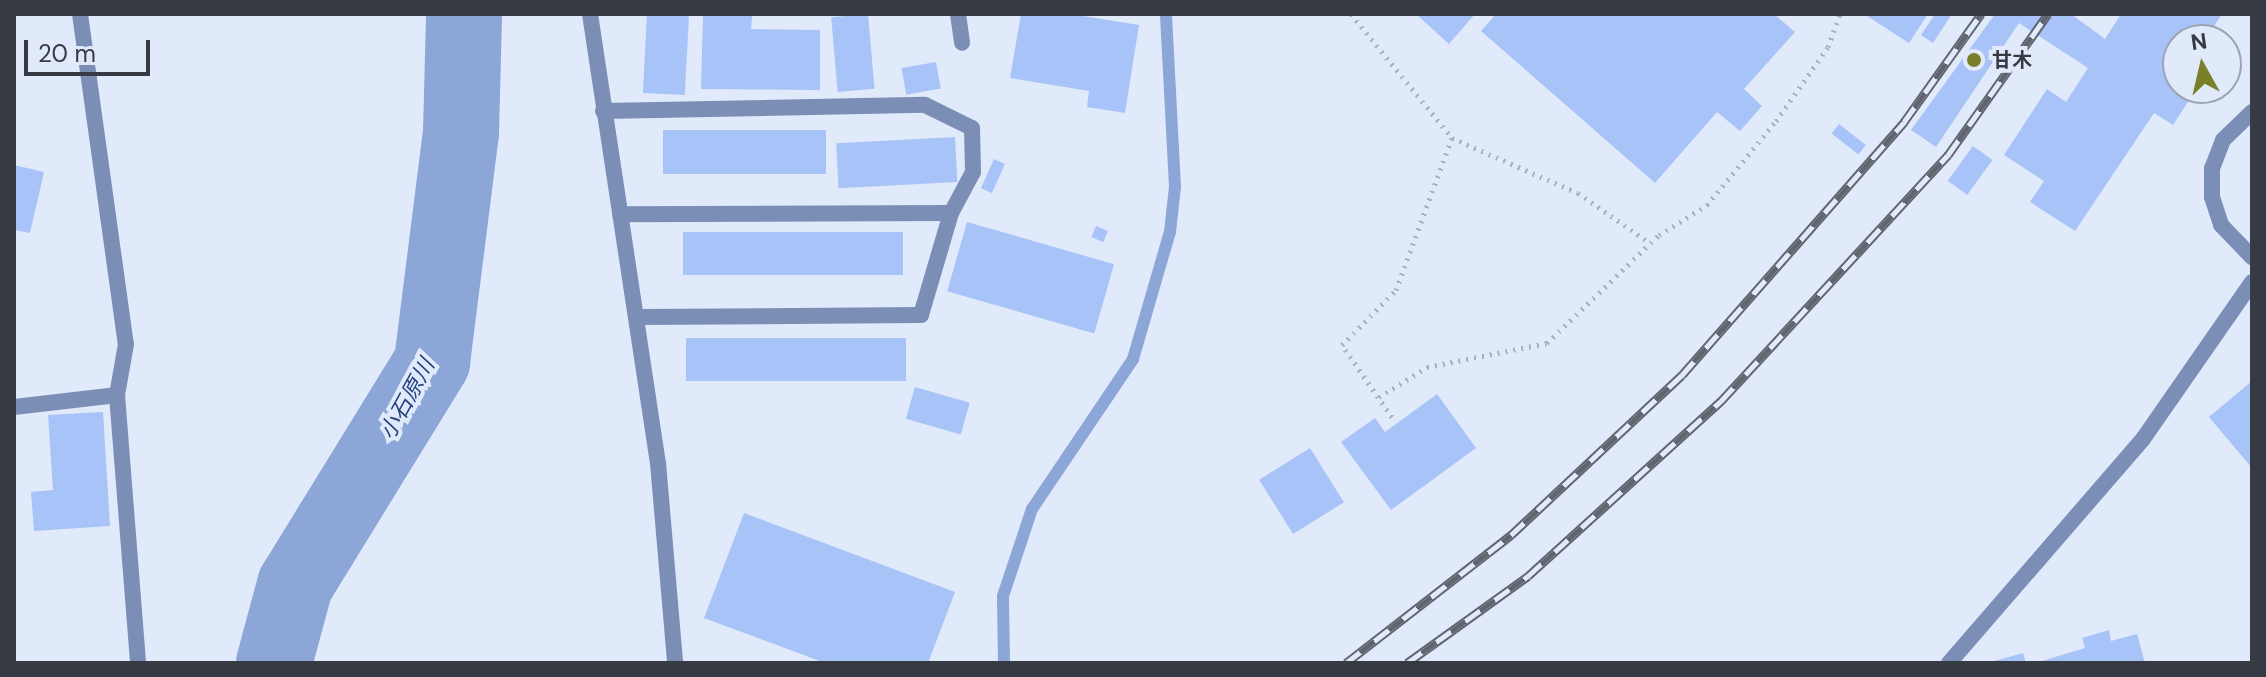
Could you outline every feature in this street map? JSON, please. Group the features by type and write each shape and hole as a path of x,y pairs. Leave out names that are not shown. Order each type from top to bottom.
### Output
{"street":[{"path":"80,14 126,344 117,395 138,663"},
{"path":"590,14 603,111 639,317 675,663"},
{"path":"958,14 962,43"},
{"path":"603,111 925,105 972,128 973,172 951,213 921,315 639,317"},
{"path":"2252,112 2223,140 2212,168 2212,197 2221,225 2252,257"},
{"path":"620,214 951,213"},
{"path":"1949,663 2143,439 2252,282"},
{"path":"14,407 117,395"}],"path":[{"path":"1351,14 1452,138 1578,193 1650,243"},
{"path":"1379,397 1427,367 1547,343 1650,243 1707,205 1767,133 1828,47 1840,14"},
{"path":"1392,417 1342,345 1396,290 1452,138"}],"building":[{"path":"647,14 689,16 685,95 643,93"},
{"path":"868,14 875,89 838,92 831,17"},
{"path":"1021,14 1070,14 1139,25 1125,113 1087,107 1089,91 1010,78"},
{"path":"1416,14 1475,14 1449,44"},
{"path":"1496,14 1774,14 1795,32 1744,89 1762,106 1740,131 1717,112 1655,183 1481,31"},
{"path":"1864,14 1928,14 1909,43"},
{"path":"1935,14 1952,14 1933,43 1921,35"},
{"path":"1995,14 2071,14 2105,39 2121,14 2222,14 2215,24 2162,24 2162,104 2187,104 2173,125 2154,113 2075,231 2030,202 2044,181 2004,155 2047,89 2066,102 2088,68 2019,23 1936,147 1911,130"},
{"path":"703,15 752,16 751,29 820,30 820,90 701,89"},
{"path":"936,62 941,89 906,95 902,68"},
{"path":"1839,124 1866,145 1858,154 1832,133"},
{"path":"663,130 826,130 826,174 663,174"},
{"path":"955,137 957,182 839,188 836,143"},
{"path":"1973,146 1992,160 1967,195 1948,181"},
{"path":"994,159 1005,164 992,193 981,188"},
{"path":"14,165 44,172 30,233 14,230"},
{"path":"967,222 1114,264 1094,333 947,291"},
{"path":"1096,226 1108,231 1103,242 1091,237"},
{"path":"683,232 903,232 903,275 683,275"},
{"path":"686,338 906,338 906,381 686,381"},
{"path":"2252,381 2252,468 2209,417"},
{"path":"915,387 970,403 961,434 906,419"},
{"path":"1437,394 1476,448 1391,510 1341,442 1375,418 1385,432"},
{"path":"103,412 110,526 34,531 31,492 53,490 48,415"},
{"path":"1310,448 1344,502 1293,534 1259,480"},
{"path":"744,513 955,592 928,663 825,663 704,618"},
{"path":"2109,630 2111,641 2137,634 2145,663 2035,663 2085,648 2082,638"},
{"path":"2023,653 2026,663 1991,663 1991,662"}],"waterway":[{"name":"小石原川","path":"274,663 295,585 432,362 461,132 464,14"},
{"path":"1004,663 1003,596 1032,509 1133,359 1170,232 1175,187 1166,14"}],"railway":[{"path":"1346,663 1511,535 1682,375 1904,122 1981,14"},
{"path":"1407,663 1528,576 1721,401 1948,155 2048,14"}],"place":[{"name":"甘木","path":"1974,60"}]}
